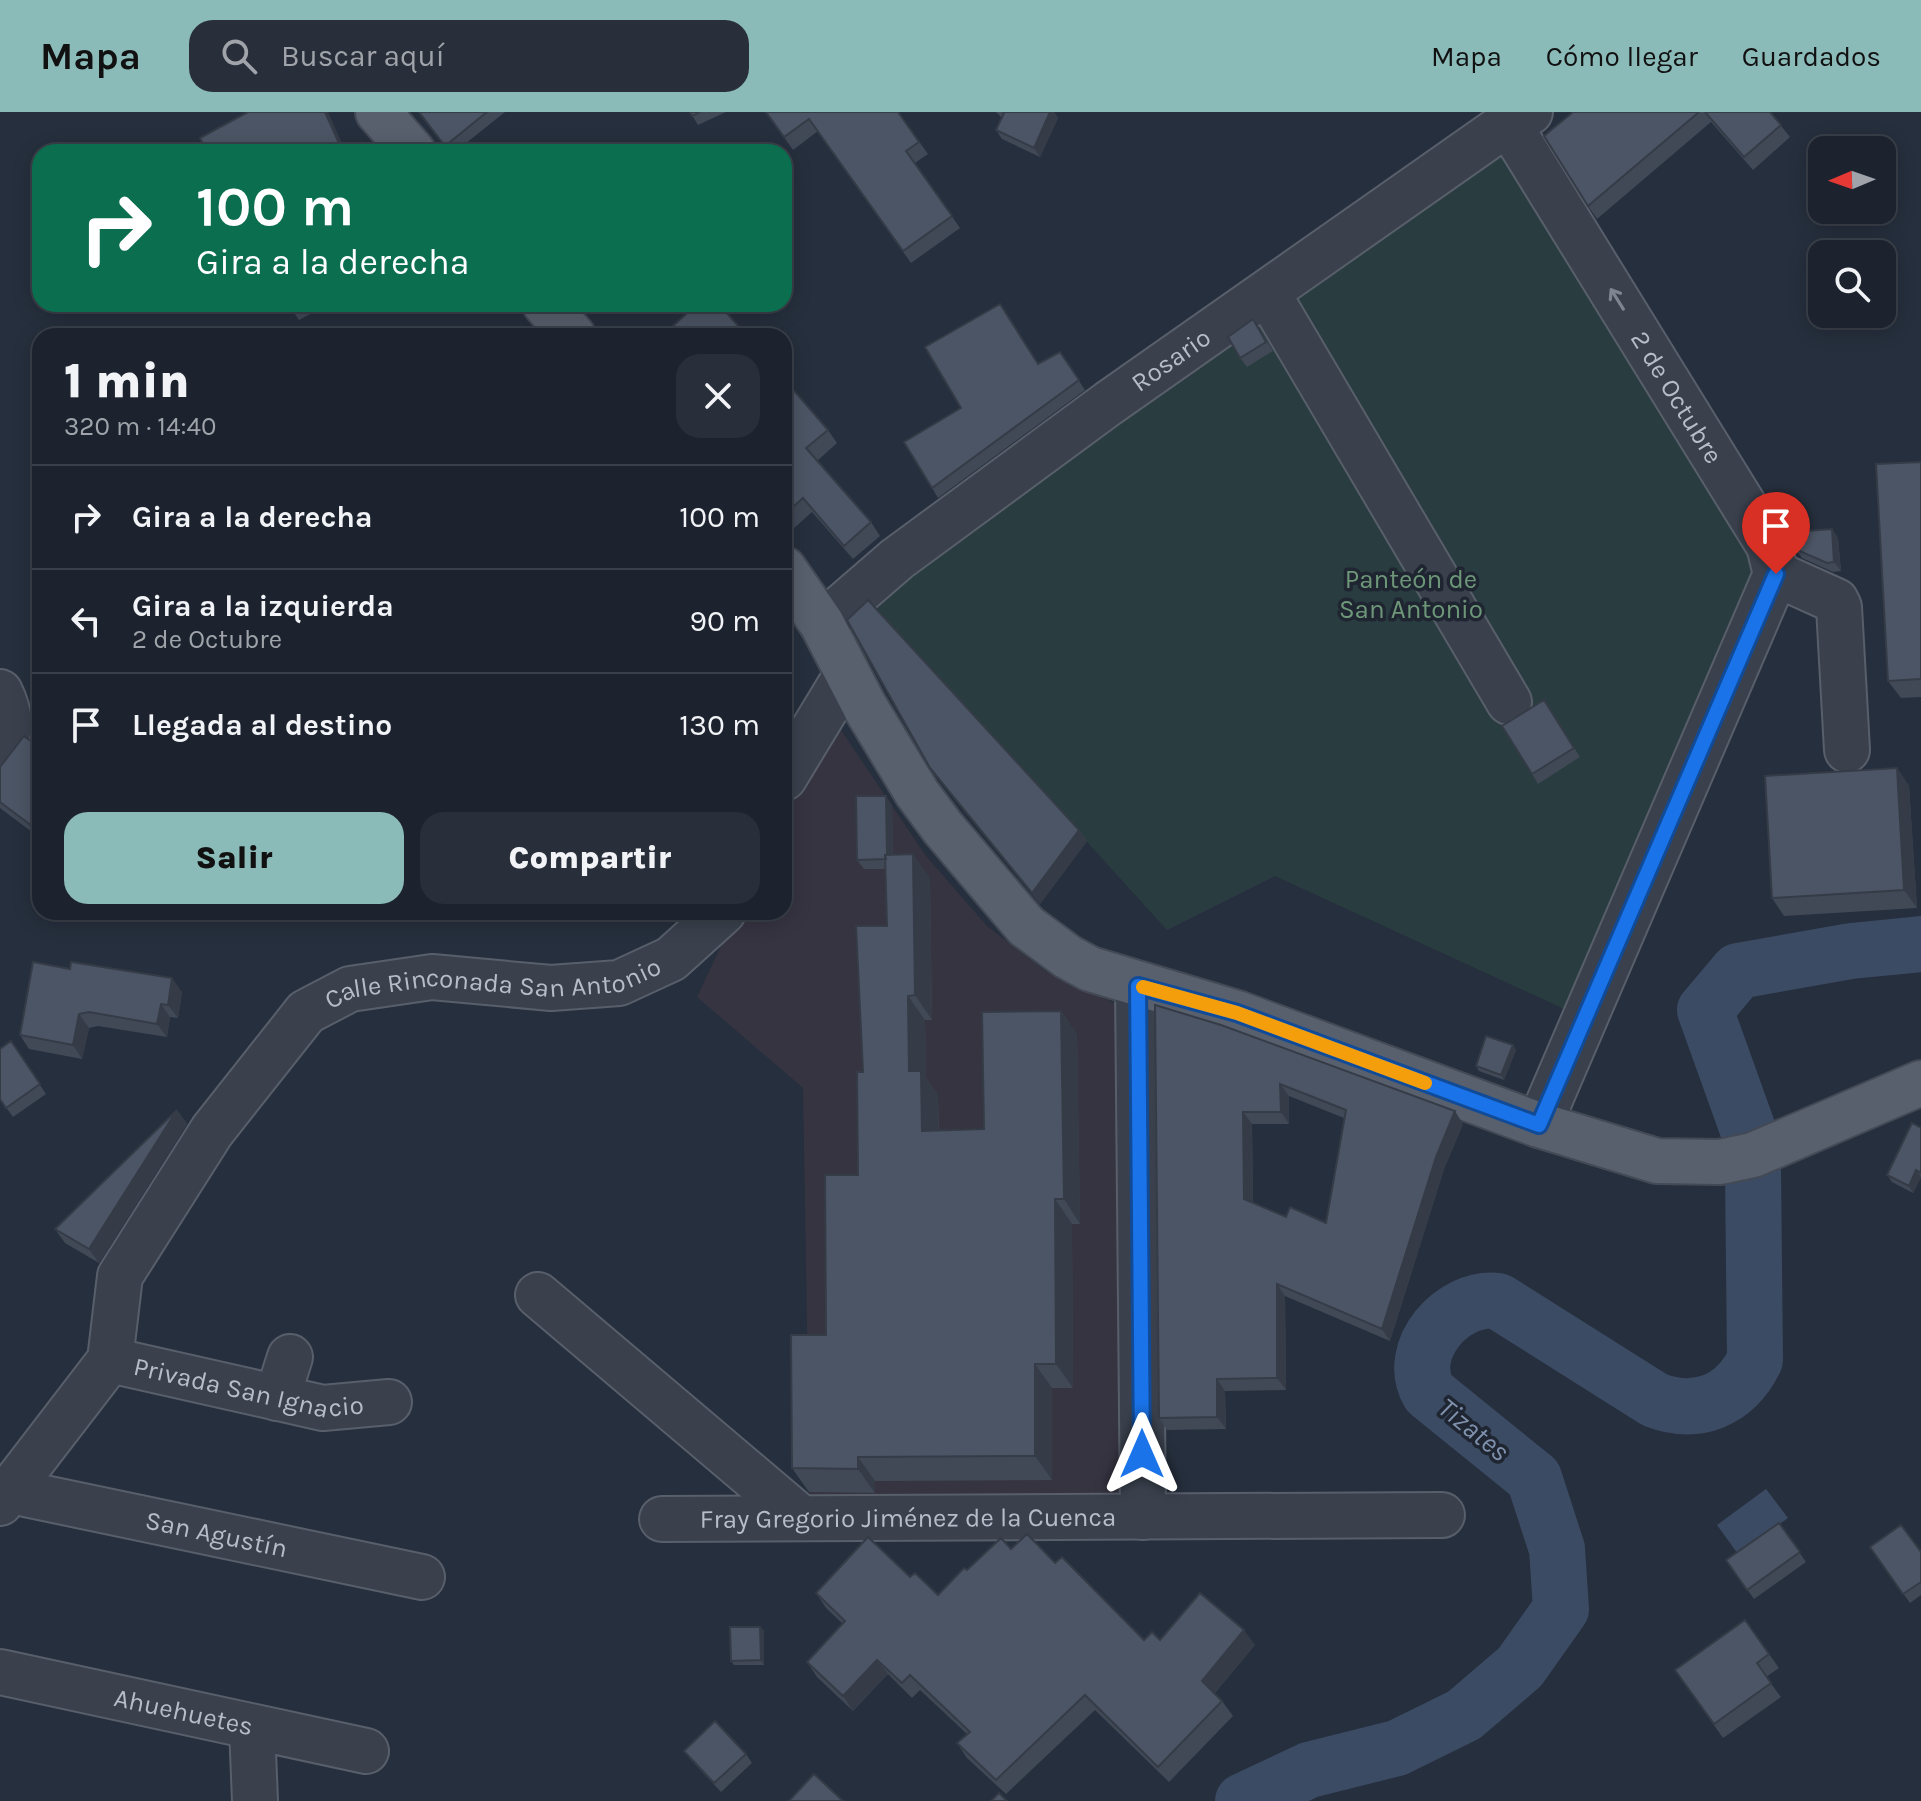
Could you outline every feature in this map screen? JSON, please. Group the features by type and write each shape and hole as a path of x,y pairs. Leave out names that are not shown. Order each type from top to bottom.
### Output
{"main road":[{"path":"378,112 406,144"},
{"path":"552,312 566,328"},
{"path":"792,581 822,624 847,674 917,793 1026,926 1068,957 1138,986 1237,1013 1539,1125 1657,1161 1720,1162 1753,1155 1921,1083"}],"street":[{"name":"Rosario","path":"822,624 922,541 1109,403 1519,117"},
{"name":"2 de Octubre","path":"1519,117 1769,546 1776,574"},
{"path":"1268,294 1509,702"},
{"path":"1539,1125 1776,574 1836,601 1839,607 1847,750"},
{"path":"792,765 847,674"},
{"path":"0,692 10,711 5,743 0,749"},
{"name":"Calle Rinconada San Antonio","path":"110,1360 120,1276 212,1131 306,1012 350,989 432,977 551,988 619,983 671,959 714,920"},
{"path":"1138,986 1143,1517"},
{"path":"538,1295 801,1518"},
{"path":"277,1398 290,1357"},
{"path":"6,1497 110,1360"},
{"name":"Privada San Ignacio","path":"110,1360 323,1408 389,1402"},
{"name":"San Agustín","path":"6,1497 422,1577"},
{"name":"Fray Gregorio Jiménez de la Cuenca","path":"662,1519 1442,1515"},
{"name":"Ahuehuetes","path":"0,1672 366,1751"},
{"path":"252,1727 255,1801"}],"shaded area":[{"path":"830,714 926,856 987,926 1047,972 1121,1006 1131,1500 810,1503 803,1088 697,997 733,920 792,920 792,795"}],"green space":[{"name":"Panteón de San Antonio","path":"1507,138 1765,568 1573,1013 1275,876 1167,930 875,609 888,584"}],"water":[{"path":"1766,1489 1788,1518 1738,1554 1717,1525"}],"building":[{"path":"248,112 325,112 339,144 203,144 200,138"},
{"path":"419,112 487,112 447,144 443,144"},
{"path":"766,112 898,112 919,142 906,151 952,216 903,251 809,119 784,137"},
{"path":"1002,112 1050,112 1034,148 996,130"},
{"path":"1573,112 1699,112 1588,206 1544,136"},
{"path":"1705,112 1770,112 1781,125 1744,157"},
{"path":"1000,304 1038,364 1060,352 1079,380 932,488 904,442 961,408 925,347"},
{"path":"688,312 726,312 740,328 671,328"},
{"path":"1253,319 1266,342 1240,358 1228,337"},
{"path":"792,388 828,430 806,448 871,522 844,546 803,498 792,508"},
{"path":"1921,462 1921,679 1888,681 1876,464"},
{"path":"1832,529 1834,562 1827,563 1795,549 1794,532"},
{"path":"868,600 1079,830 1032,893 930,768 847,620"},
{"path":"1544,700 1574,748 1532,774 1502,726"},
{"path":"24,736 32,742 32,826 0,802 0,767"},
{"path":"1897,768 1904,890 1772,898 1765,776"},
{"path":"856,796 886,796 886,859 857,860"},
{"path":"913,854 915,995 908,996 909,1071 921,1071 922,1131 984,1129 982,1012 1061,1011 1064,1199 1055,1199 1056,1364 1035,1364 1035,1456 858,1457 858,1469 792,1468 791,1335 826,1335 825,1175 858,1175 857,1072 863,1072 856,926 887,926 885,855"},
{"path":"33,962 70,969 71,962 172,978 168,1005 161,1004 157,1024 89,1012 79,1014 73,1045 20,1035"},
{"path":"1155,1005 1221,1025 1455,1111 1436,1157 1382,1329 1277,1284 1277,1378 1217,1379 1217,1417 1159,1418","holes":["1280,1084 1346,1110 1326,1223 1290,1207 1286,1217 1244,1199 1243,1112 1281,1112"]},
{"path":"1486,1036 1513,1045 1501,1075 1476,1066"},
{"path":"11,1041 40,1084 6,1108 0,1099 0,1049"},
{"path":"177,1110 89,1249 55,1229"},
{"path":"1912,1123 1921,1128 1921,1173 1916,1170 1909,1186 1887,1175"},
{"path":"1779,1523 1800,1552 1747,1590 1726,1560"},
{"path":"1901,1525 1921,1552 1921,1582 1903,1594 1870,1547"},
{"path":"1027,1534 1055,1563 1062,1557 1144,1640 1152,1632 1160,1640 1200,1593 1244,1630 1202,1681 1222,1701 1158,1767 1085,1695 996,1780 957,1743 970,1732 910,1675 902,1683 877,1660 843,1696 807,1662 845,1621 816,1593 868,1537 910,1577 915,1573 938,1595 964,1568 967,1570 1001,1538 1011,1549"},
{"path":"1745,1620 1769,1654 1757,1663 1771,1683 1714,1724 1675,1670"},
{"path":"730,1627 760,1627 761,1660 731,1661"},
{"path":"715,1721 746,1754 714,1783 684,1751"},
{"path":"814,1774 843,1801 789,1801"},
{"path":"999,1793 1007,1801 991,1801"}],"waterway":[{"name":"Tizates","path":"1747,1127 1705,1010 1738,971 1851,951 1921,944"},
{"name":"Tizates","path":"1243,1801 1309,1770 1397,1748 1464,1715 1520,1667 1561,1609 1557,1549 1534,1478 1429,1393 1423,1376 1423,1360 1428,1343 1437,1329 1465,1307 1481,1301 1498,1301 1655,1400 1686,1406 1700,1405 1726,1395 1747,1374 1755,1360 1753,1171"}],"slow traffic":[{"path":"1143,987 1237,1013 1425,1083"}],"route":[{"path":"1142,1454 1138,986 1237,1013 1539,1125 1550,1092 1776,574"}]}
